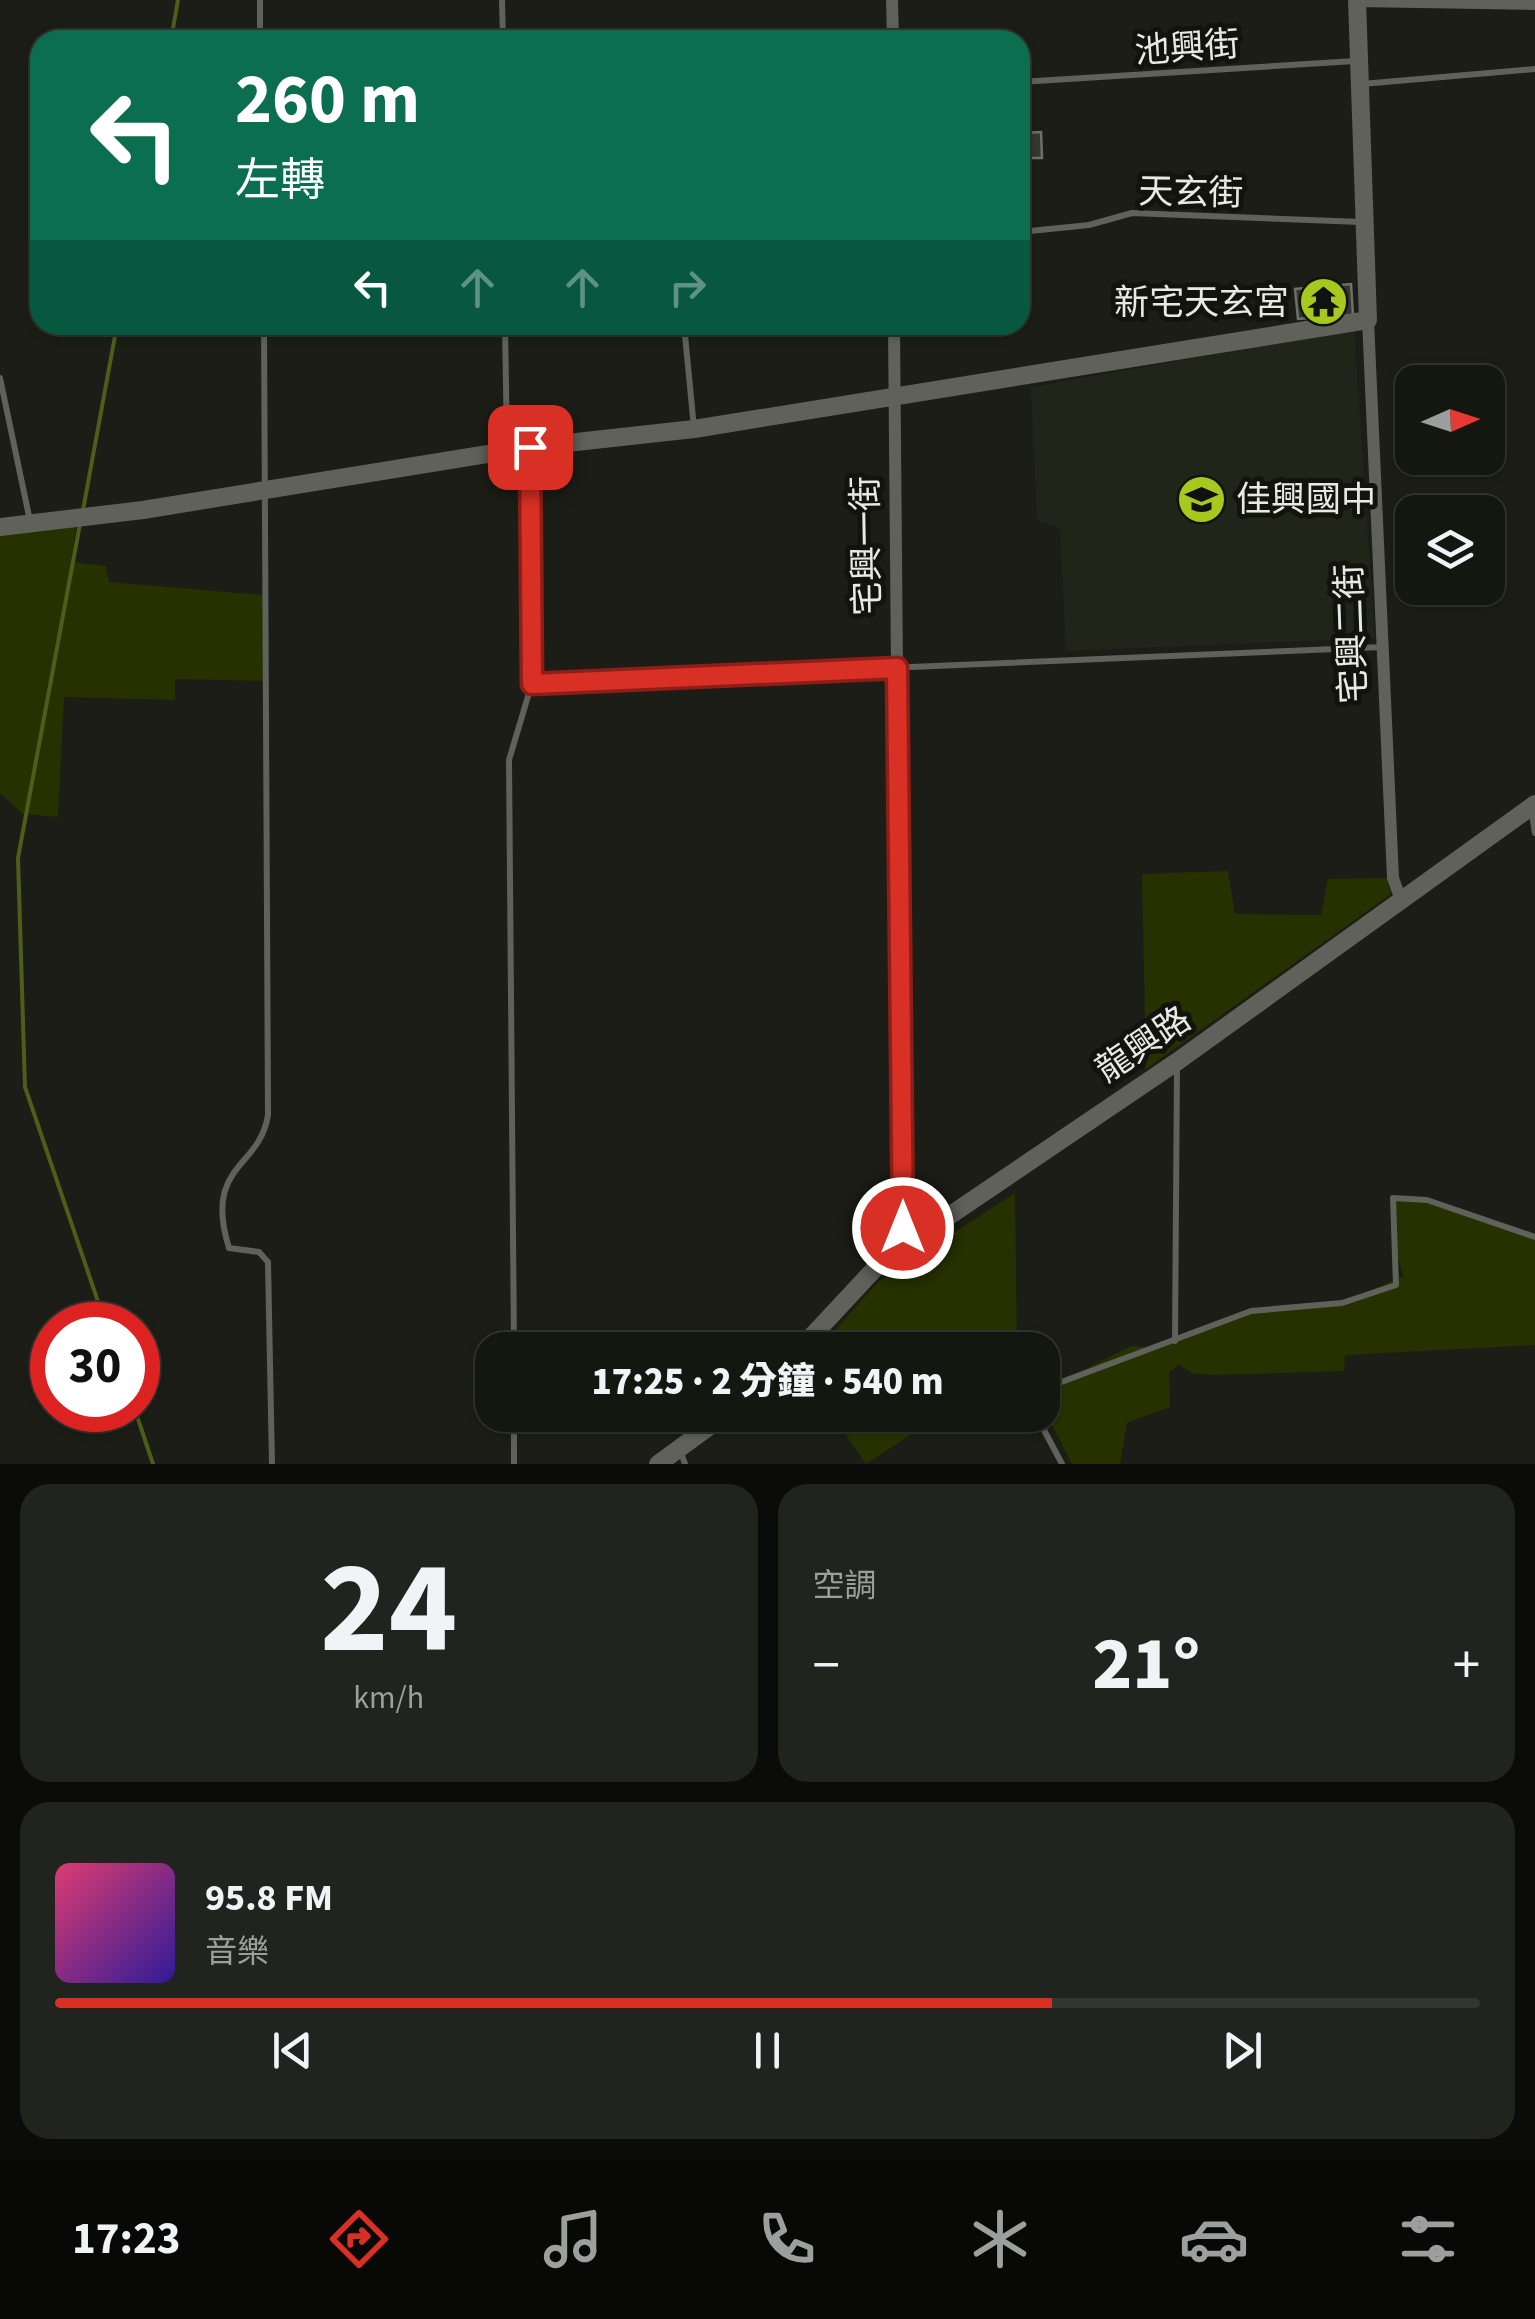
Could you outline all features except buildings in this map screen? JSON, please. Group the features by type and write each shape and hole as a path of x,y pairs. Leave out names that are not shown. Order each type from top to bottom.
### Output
{"street":[{"path":"892,0 893,30"},
{"path":"1357,0 1535,4"},
{"name":"宅興二街","path":"1357,0 1356,61 1392,878 1402,903"},
{"path":"0,527 142,510 530,447 694,429 1368,320"},
{"name":"宅興一街","path":"894,335 902,1246"},
{"name":"龍興路","path":"822,1332 881,1262 902,1246 1178,1060 1534,806"},
{"path":"658,1464 682,1456 707,1432"}],"lane":[{"path":"260,0 260,30"},
{"path":"502,0 502,30"},
{"name":"池興街","path":"1030,81 1356,61"},
{"path":"1358,84 1535,69"},
{"name":"天玄街","path":"1030,231 1089,225 1132,213 1363,222"},
{"path":"264,335 268,1115 262,1134 228,1177 223,1190 228,1248 259,1252 268,1262 272,1464"},
{"path":"505,335 507,453"},
{"path":"685,335 694,429"},
{"path":"0,378 31,522"},
{"path":"514,1332 509,760 532,684 530,447"},
{"path":"532,684 1384,648"},
{"path":"1534,806 1535,832"},
{"path":"1175,1341 1178,1060"},
{"path":"1060,1383 1251,1311 1342,1303 1396,1285 1393,1198 1427,1200 1535,1237"},
{"path":"514,1432 514,1464"},
{"path":"1045,1432 1062,1464"}],"shaded area":[{"name":"佳興國中","path":"1354,330 1375,638 1066,651 1060,529 1037,520 1031,387"}],"green space":[{"path":"77,521 71,562 106,566 109,582 263,595 265,681 175,679 175,700 64,697 58,817 23,814 0,793 0,533"},
{"path":"1228,871 1235,914 1321,915 1328,879 1387,878 1391,894 1146,1069 1142,874"},
{"path":"1015,1193 1017,1332 833,1332 878,1282"},
{"path":"1393,1198 1427,1200 1535,1237 1535,1345 1345,1355 1344,1371 1210,1375 1192,1373 1179,1365 1169,1372 1170,1407 1127,1423 1120,1464 1072,1464 1055,1432 1060,1432 1060,1382 1131,1346 1160,1348 1251,1311 1342,1303 1403,1276 1395,1246"},
{"path":"844,1432 915,1432 866,1464"}],"waterway":[{"path":"173,30 178,0"},
{"path":"83,510 115,335"},
{"path":"80,524 18,858 25,1087 98,1302"},
{"path":"142,1432 153,1464"}],"place":[{"name":"新宅天玄宮","path":"1324,302"},
{"name":"佳興國中","path":"1201,499"}],"route":[{"path":"530,447 535,658 532,684 897,668 903,1228"}]}
